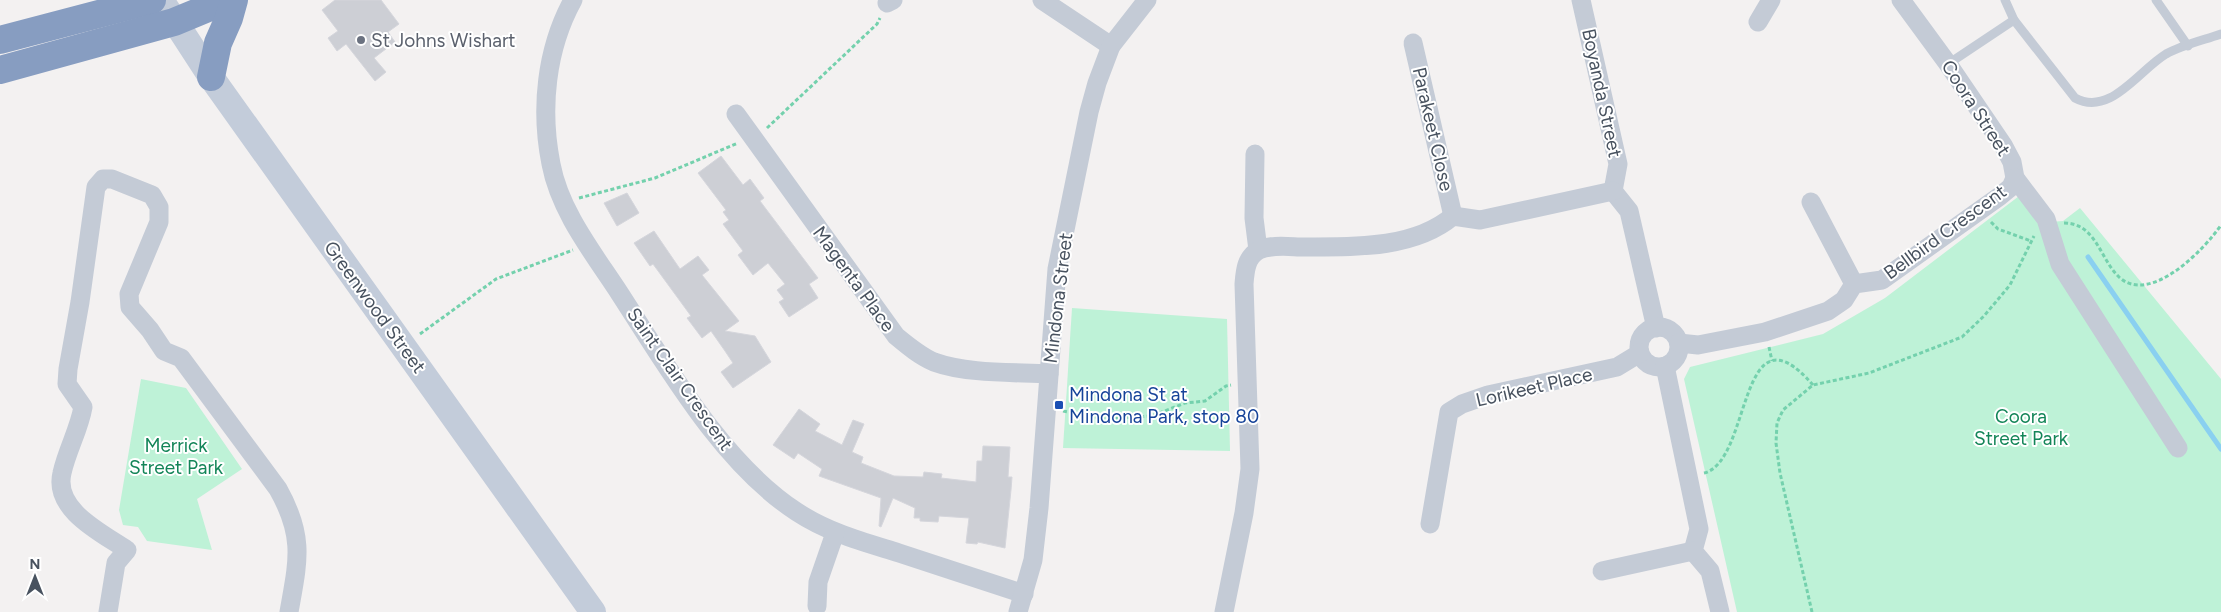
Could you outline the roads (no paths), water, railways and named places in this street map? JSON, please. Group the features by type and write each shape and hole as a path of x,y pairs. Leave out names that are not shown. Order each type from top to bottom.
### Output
{"highway":[{"path":"0,40 152,0"},
{"path":"0,70 167,11 227,0"},
{"path":"211,77 218,43 234,0"}],"street":[{"name":"Saint Clair Crescent","path":"573,0 563,19 549,64 545,114 551,165 564,202 588,244 658,352 721,441 762,485 798,512 835,532 1024,594"},
{"path":"1042,0 1111,46"},
{"name":"Mindona Street","path":"1018,612 1033,560 1038,518 1057,269 1089,112 1096,83 1111,46 1147,0"},
{"name":"Boyanda Street","path":"1581,0 1618,164 1613,191"},
{"path":"1758,22 1771,0"},
{"name":"Coora Street","path":"1901,0 1948,64 2003,146 2012,162 2016,178 2052,223 2060,264 2178,448"},
{"name":"Greenwood Street","path":"167,11 211,77 588,610"},
{"name":"Parakeet Close","path":"1414,43 1453,216"},
{"name":"Magenta Place","path":"736,114 880,317 896,336 915,352 935,362 976,370 1049,374"},
{"path":"1255,154 1254,218 1258,250"},
{"name":"Bellbird Crescent","path":"1854,284 1882,280 1982,210 2011,187 2016,178"},
{"path":"108,612 116,562 127,550 78,516 63,496 61,474 81,419 83,407 67,384 68,369 80,302 96,187 103,179 112,179 152,195 159,207 159,222 129,294 130,308 150,330 164,351 181,358 278,489 291,512 298,537 298,561 289,612"},
{"path":"1224,612 1244,513 1250,469 1244,284 1246,265 1258,250 1279,247 1352,247 1383,243 1429,232 1453,216 1480,220 1613,191 1629,211 1656,328"},
{"path":"1679,343 1698,345 1764,332 1828,311 1844,300 1854,284 1811,202"},
{"path":"1656,328 1668,329 1679,343 1675,360 1665,366 1652,366 1642,358 1640,352 1640,339 1650,330 1656,328"},
{"name":"Lorikeet Place","path":"1430,524 1449,412 1462,404 1488,395 1617,367 1640,352"},
{"path":"1665,366 1699,529 1694,551"},
{"path":"817,606 818,582 835,532"},
{"path":"1602,571 1694,551"},
{"path":"1694,551 1710,571 1720,612"}],"lane":[{"path":"2005,0 2014,20 2075,98 2084,103 2106,101 2167,54 2221,34"},
{"path":"2156,0 2188,46"},
{"path":"1948,64 2014,20"}],"waterway":[{"path":"2088,257 2221,449"}],"place":[{"name":"St Johns Wishart","path":"361,40"},
{"name":"Mindona St at Mindona Park, stop 80","path":"1059,405"}],"park label":[{"name":"Coora Street Park","path":"2021,427"},
{"name":"Merrick Street Park","path":"176,456"}]}
